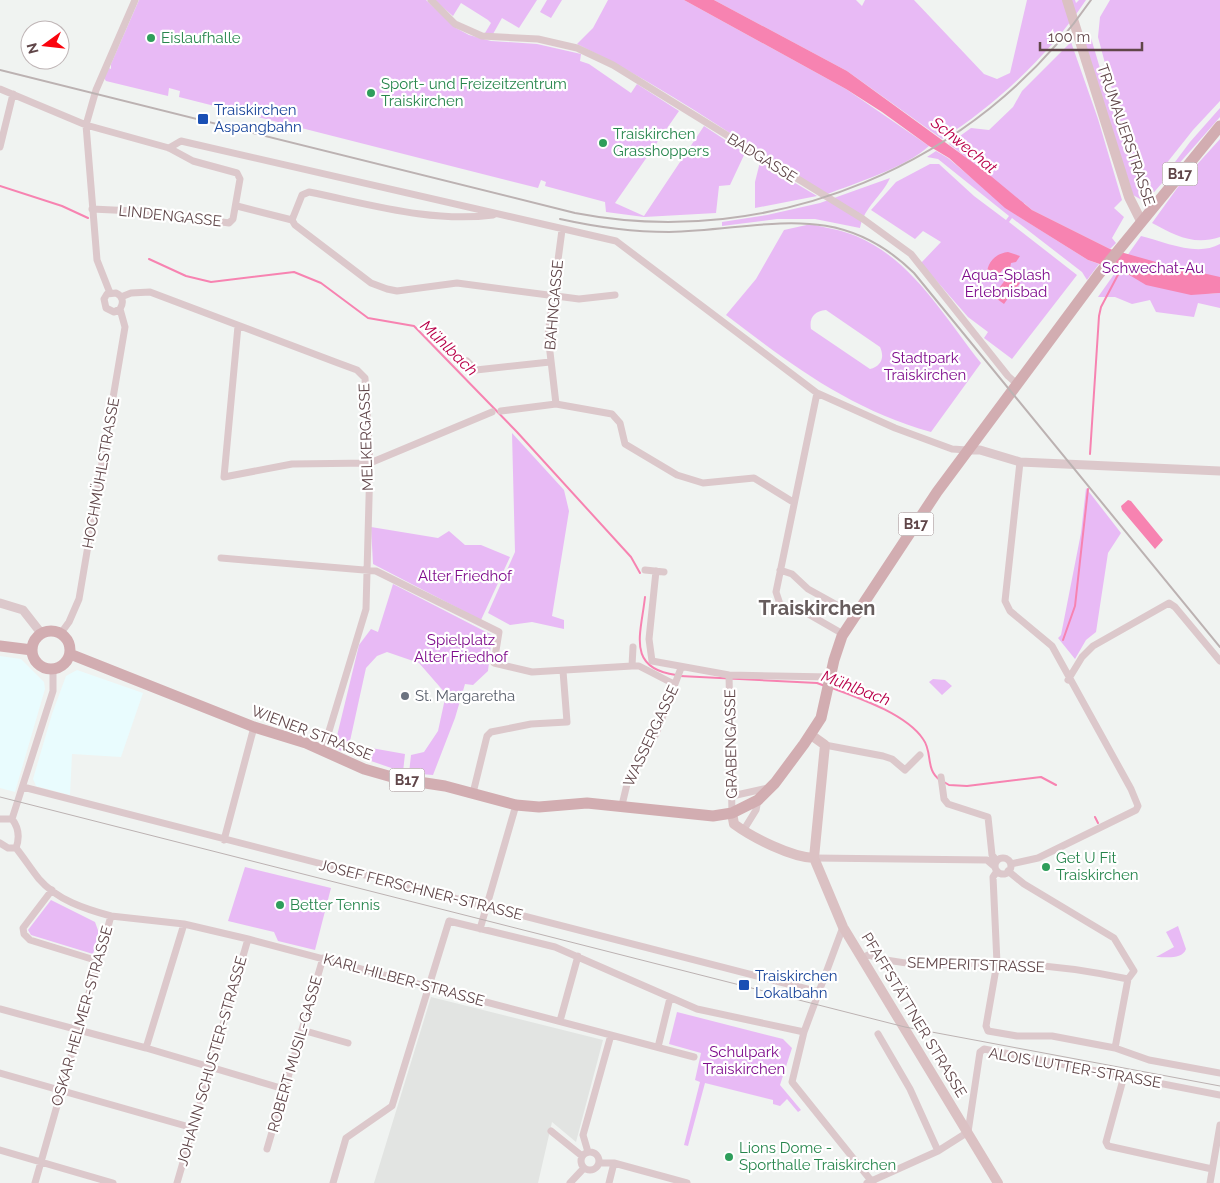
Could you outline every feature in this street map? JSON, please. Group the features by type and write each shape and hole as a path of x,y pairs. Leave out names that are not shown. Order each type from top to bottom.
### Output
{"main road":[{"name":"TRUMAUERSTRASSE","path":"1066,0 1129,197 1141,221"},
{"name":"B17","path":"732,814 758,800 771,787 811,735 821,718 839,632 855,615 967,450 1099,274 1220,126"},
{"path":"51,630 61,633 68,642 70,654 62,665 53,668 40,666 36,662 32,650 34,640 41,633 51,630"},
{"path":"0,646 32,650"},
{"name":"WIENER STRASSE","path":"70,654 254,727 323,751 364,769 516,804 540,807 588,803 622,805 713,816 732,814"},
{"path":"732,814 734,824 743,830 801,858 814,858 825,745 811,735"},
{"name":"PFAFFSTÄTTNER STRASSE","path":"814,858 843,927 998,1183"}],"street":[{"path":"110,292 97,260 86,125 95,94 135,0"},
{"name":"BADGASSE","path":"431,0 455,24 482,36 538,39 577,48 613,65 862,219 910,254 1008,376 1017,384"},
{"path":"0,89 86,125 170,148 193,161 238,173 240,188 236,206"},
{"path":"0,147 13,94"},
{"path":"170,148 181,141 616,241 817,393 895,428 952,450 980,450 1020,462 1220,471"},
{"path":"292,220 302,196 308,192 415,214 464,218 496,214"},
{"name":"LINDENGASSE","path":"92,209 155,212 229,223 233,219 236,206 292,220 294,225 364,278 397,291 457,283 579,299 616,295"},
{"name":"BAHNGASSE","path":"556,404 548,336 562,230"},
{"path":"120,309 114,312 106,308 104,299 110,292 116,292 121,297"},
{"name":"MELKERGASSE","path":"121,297 131,293 150,292 338,363 362,375 366,384 370,463 367,523 369,571 366,609 323,751"},
{"name":"HOCHMÜHLSTRASSE","path":"61,633 70,622 79,600 125,327 120,309 123,303 121,297"},
{"path":"238,326 224,476 292,464 370,463 492,412"},
{"path":"467,361 476,370 550,362"},
{"path":"817,393 793,502 776,592 780,604 803,611 839,632"},
{"path":"501,411 556,404 612,414 620,423 625,444 676,475 703,482 754,478 793,502"},
{"path":"1011,864 1038,858 1136,810 1138,806 1131,789 1068,680 1052,646 1010,612 1005,601 1020,462"},
{"path":"221,558 376,571 499,632 494,663 532,672 640,666 678,676 829,683"},
{"path":"645,570 661,572 649,639 652,661 678,676"},
{"path":"780,570 792,574 808,589 855,615"},
{"path":"0,603 23,610 41,633"},
{"path":"1068,680 1082,657 1093,646 1168,603 1175,607 1220,661"},
{"path":"632,666 633,647"},
{"path":"12,819 53,691 53,668"},
{"path":"473,793 487,736 491,732 531,724 565,723 568,721 563,671"},
{"name":"WASSERGASSE","path":"622,805 628,780 656,734 678,676"},
{"name":"GRABENGASSE","path":"729,679 732,814"},
{"path":"224,840 254,727"},
{"path":"825,745 883,756 892,759 905,770 920,756"},
{"path":"941,777 944,799 948,804 988,817 992,855 996,866 1002,874 1008,872"},
{"name":"JOSEF FERSCHNER-STRASSE","path":"23,787 819,992"},
{"path":"732,796 771,787"},
{"path":"743,830 756,810 758,800"},
{"path":"480,928 516,804"},
{"path":"0,819 12,819"},
{"path":"0,843 8,848 16,848 19,839 17,826 12,819"},
{"name":"OSKAR HELMER-STRASSE","path":"16,848 40,880 52,890 87,910 111,916 35,1183"},
{"path":"997,963 993,877 1001,857 1007,859 1011,864"},
{"path":"814,858 987,860 996,866"},
{"path":"1008,872 1011,864"},
{"path":"1008,872 1024,884 1114,938 1134,971 1128,979 1115,1048"},
{"path":"52,890 23,928 24,934 30,940 98,960"},
{"name":"KARL HILBER-STRASSE","path":"111,916 184,924 248,939 694,1057"},
{"name":"JOSEF FERSCHNER-STRASSE","path":"429,987 449,921 556,947 697,1009 804,1032"},
{"path":"146,1048 184,924"},
{"path":"843,927 804,1032 792,1082 871,1182 938,1151 968,1132"},
{"name":"JOHANN SCHUSTER-STRASSE","path":"177,1183 248,939"},
{"name":"SEMPERITSTRASSE","path":"862,959 868,955 883,960 918,965 997,963 1082,970 1128,979"},
{"path":"560,1022 578,956"},
{"name":"ROBERT MUSIL-GASSE","path":"267,1149 322,958"},
{"path":"869,970 883,960"},
{"name":"ALOIS LUTTER-STRASSE","path":"997,963 986,1026 988,1031 1017,1036 1052,1036 1115,1048 1149,1060 1220,1073"},
{"path":"333,1183 346,1138 392,1106 429,987"},
{"path":"658,1047 670,998"},
{"path":"0,1009 211,1066 284,1089"},
{"path":"302,1030 348,1043"},
{"path":"878,1034 910,1089 938,1151"},
{"path":"599,1163 593,1170 584,1168 581,1164 585,1154 583,1135 611,1035"},
{"name":"ALOIS LUTTER-STRASSE","path":"968,1132 981,1050 1220,1095"},
{"path":"0,1073 193,1128"},
{"path":"1124,1076 1106,1142 1108,1146 1212,1169"},
{"path":"1210,1183 1220,1124"},
{"path":"551,1131 585,1154 596,1155 599,1163"},
{"path":"0,1150 113,1183"},
{"path":"599,1163 614,1164 687,1183"},
{"path":"609,1183 614,1164"},
{"path":"570,1183 584,1168"}],"shaded area":[{"path":"684,0 714,0 847,71 986,172 1032,210 1110,249 1220,277 1220,293 1191,295 1146,285 1126,273 1088,260 1005,208 949,158 882,112 846,89"},
{"path":"1008,252 1020,256 1016,262 1011,263 1010,268 1003,269 998,276 988,282 988,266 998,255"},
{"path":"1009,275 1020,283 1015,290 1016,293 1011,294 1004,304 993,296"},
{"path":"1128,500 1131,501 1163,540 1155,549 1122,510 1121,506"},
{"path":"0,656 21,659 44,682 45,689 15,792 0,788"},
{"path":"77,670 143,693 121,757 72,754 70,795 36,786 33,779 52,714 66,676"},
{"path":"431,997 603,1040 576,1142 552,1122 538,1183 374,1183"}],"green space":[{"name":"Sport- und Freizeitzentrum Traiskirchen","path":"139,0 426,0 456,28 469,35 491,41 537,44 581,54 580,61 589,64 631,93 637,84 679,111 615,203 644,216 704,126 745,153 730,185 719,186 716,213 644,217 606,212 605,202 545,186 546,182 541,180 538,188 179,97 180,91 169,88 168,96 106,81 104,78 109,68 111,69 111,64"},
{"path":"434,0 537,0 519,28 502,18 493,34 485,33 491,23 488,20 461,3 453,16"},
{"path":"547,0 562,0 551,18 540,12"},
{"path":"608,0 684,0 846,89 929,146 919,154 893,168 825,195 734,135 641,78 577,44 593,28"},
{"path":"714,0 856,0 862,6 865,0 914,0 984,74 997,79 1010,73 1027,0 1075,0 1076,3 1079,0 1086,0 1056,40 1021,77 982,111 942,139 847,71"},
{"path":"1110,0 1220,0 1220,101 1193,130 1166,164 1172,166 1220,108 1220,117 1148,199 1140,199 1133,195 1085,43 1091,38 1118,129 1130,157 1098,37 1100,17"},
{"name":"Aqua-Splash Erlebnisbad","path":"1071,42 1098,119 1122,200 1114,208 1124,217 1112,238 1116,243 1110,249 1032,210 1024,203 1015,214 1088,260 1099,264 1087,280 1082,272 1012,218 1009,222 1077,275 1012,359 984,338 988,332 968,317 921,263 941,242 923,231 915,239 871,210 896,182 930,164 939,164 974,196 1006,220 1009,216 938,159 927,157 936,151 948,158 1012,212 1021,201 949,144 971,128 989,130 1013,107 1022,91"},
{"path":"1220,139 1220,237 1193,240 1184,238 1152,223 1183,180"},
{"path":"760,162 817,196 755,208 755,182"},
{"path":"890,178 865,214 860,228 815,219 777,219 722,226 722,222 767,215 820,203"},
{"name":"Stadtpark Traiskirchen","path":"811,224 851,234 876,246 911,274 981,363 931,432 902,423 874,411 823,384 774,351 726,315 756,279 784,230","holes":["826,310 880,347 881,361 877,366 870,369 811,329 812,318 818,312"]},
{"name":"Schwechat-Au","path":"1141,236 1191,249 1211,248 1220,244 1220,292 1206,294 1220,293 1220,308 1198,303 1194,317 1156,312 1150,300 1132,304 1115,297 1098,297"},
{"path":"512,433 564,490 569,511 552,616 564,620 564,629 532,622 510,625 488,613 515,552"},
{"path":"1086,488 1121,533 1108,553 1096,632 1086,640 1075,659 1058,638 1061,635 1081,533"},
{"name":"Alter Friedhof","path":"371,527 438,538 449,531 465,545 481,545 510,557 481,620 373,564"},
{"name":"Spielplatz Alter Friedhof","path":"393,584 492,635 488,671 473,685 465,684 455,718 433,775 409,773 411,755 424,752 438,731 446,694 419,663 387,652 377,656 366,668 350,741 360,746 405,754 403,772 339,750 336,740 359,645 371,629 378,632"},
{"path":"933,679 945,680 952,686 942,695 929,682"},
{"name":"Better Tennis","path":"245,867 331,888 315,950 278,941 274,932 228,921"},
{"path":"51,900 95,922 99,933 93,954 31,935 28,930"},
{"path":"1178,926 1186,949 1184,953 1173,957 1156,957 1174,947 1166,932"},
{"name":"Schulpark Traiskirchen","path":"677,1012 783,1039 792,1048 780,1085 801,1110 798,1112 787,1099 780,1106 773,1104 773,1100 705,1083 688,1146 684,1145 700,1082 695,1080 701,1053 669,1044"}],"waterway":[{"name":"Mühlbach","path":"0,186 62,206 88,218"},
{"name":"Mühlbach","path":"149,259 186,276 211,282 294,272 321,283 368,318 414,326 517,432 631,557 640,573"},
{"path":"1090,454 1099,316 1101,307 1121,269"},
{"path":"1063,640 1075,606 1088,489"},
{"name":"Mühlbach","path":"645,597 640,636 640,647 643,657 649,665 660,671 676,675"},
{"name":"Mühlbach","path":"680,676 817,683 825,686"},
{"name":"Mühlbach","path":"832,688 881,708 915,730 926,744 932,771 940,780"},
{"name":"Mühlbach","path":"944,782 949,785 967,786 1041,777 1056,785"},
{"name":"Mühlbach","path":"1095,817 1098,823"}],"tram line":[{"path":"0,797 905,1027 1220,1086"}],"railway":[{"path":"0,70 575,213 649,222 723,219 795,206 864,183 930,150 990,108 1044,58 1091,0"},
{"path":"560,219 614,228 655,232 798,223 828,226 857,234 885,249 914,273 1220,647"}],"place":[{"name":"Eislaufhalle","path":"151,38"},
{"name":"Sport- und Freizeitzentrum Traiskirchen","path":"371,93"},
{"name":"Traiskirchen Aspangbahn","path":"203,119"},
{"name":"Traiskirchen Grasshoppers","path":"603,143"},
{"name":"St. Margaretha","path":"405,696"},
{"name":"Get U Fit Traiskirchen","path":"1046,867"},
{"name":"Better Tennis","path":"280,905"},
{"name":"Traiskirchen Lokalbahn","path":"744,985"},
{"name":"Lions Dome - Sporthalle Traiskirchen","path":"729,1157"}],"district":[{"name":"Traiskirchen","path":"817,608"}],"water label":[{"name":"Schwechat","path":"964,145"}]}
